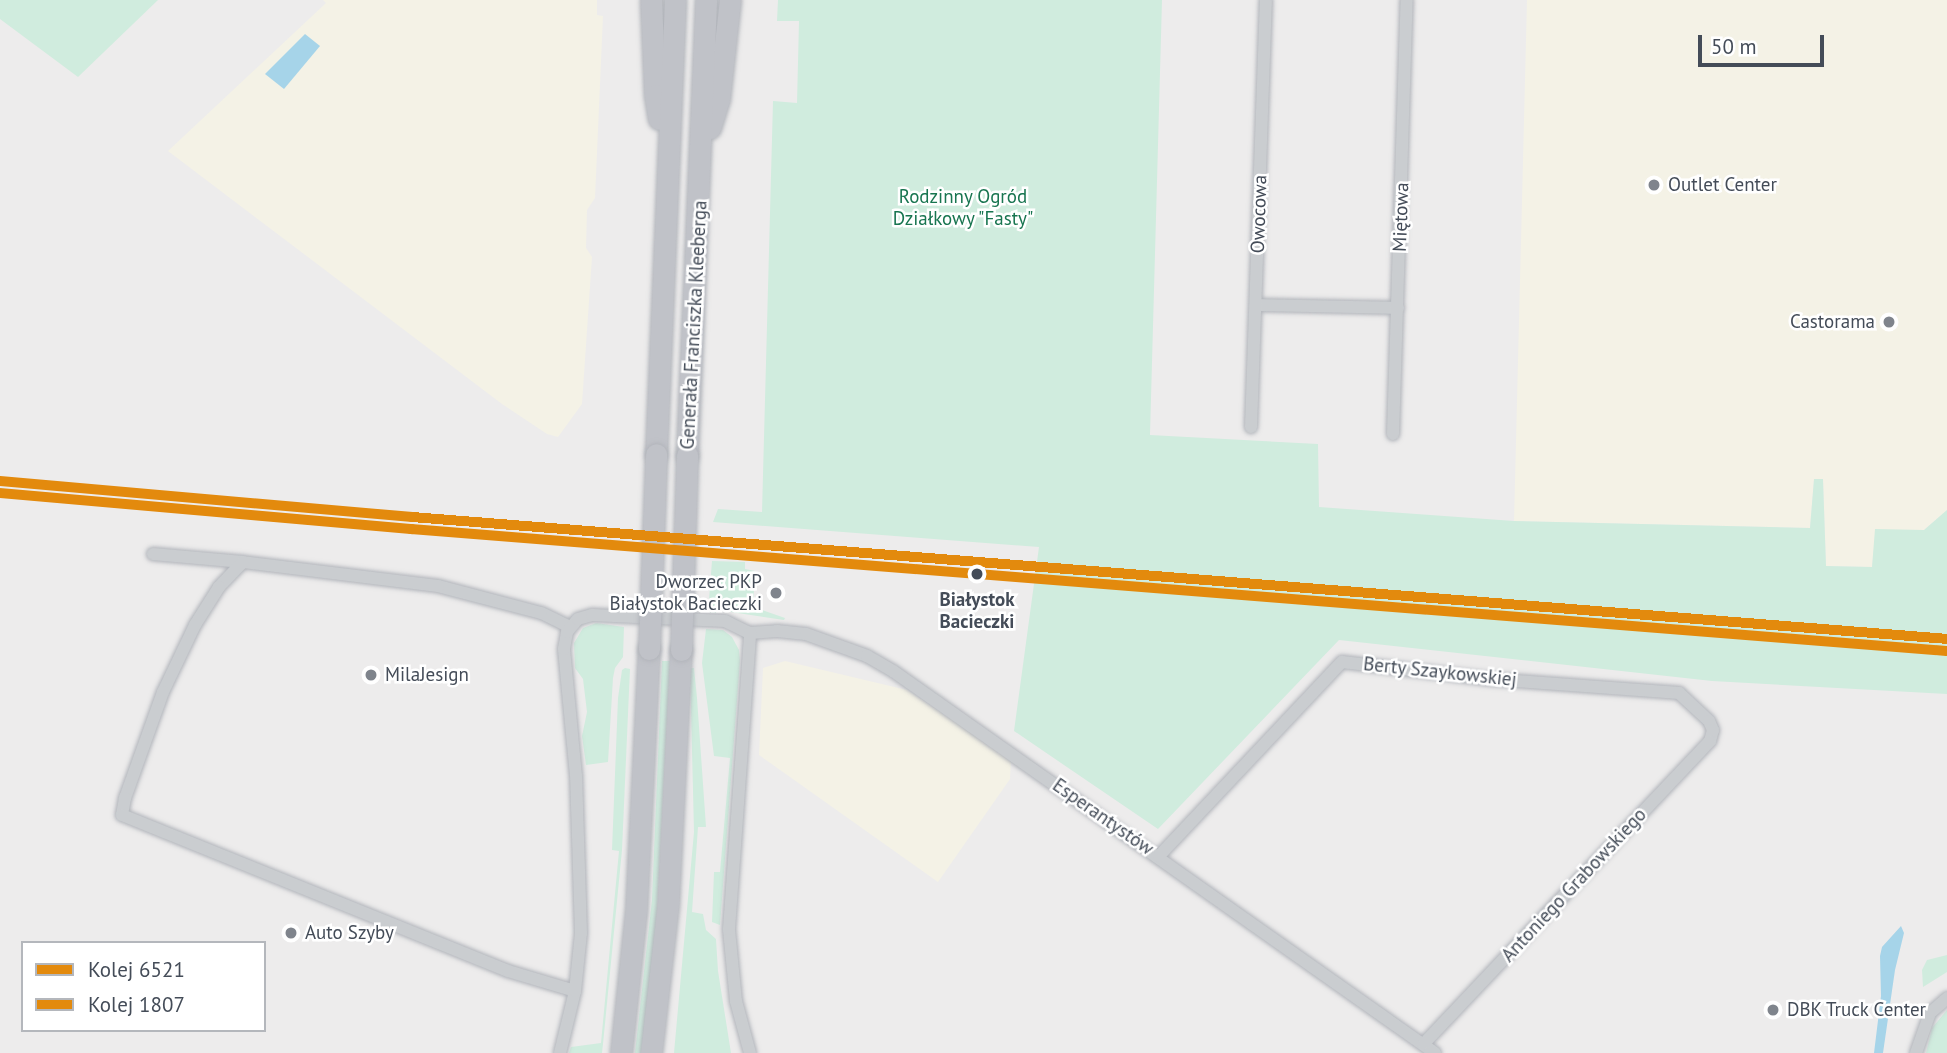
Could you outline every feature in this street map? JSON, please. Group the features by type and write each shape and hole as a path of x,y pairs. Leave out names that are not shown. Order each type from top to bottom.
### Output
{"highway":[{"path":"651,0 655,95 666,159"},
{"name":"Generała Franciszka Kleeberga","path":"621,1053 636,911 649,649 666,159 675,0"},
{"name":"Generała Franciszka Kleeberga","path":"656,1024 668,903 681,650 706,0"},
{"path":"702,157 719,99 730,0"},
{"path":"651,1053 656,1024"},
{"path":"656,1024 657,1053"}],"street":[{"name":"Owocowa","path":"1251,427 1266,0"},
{"name":"Miętowa","path":"1393,435 1407,0"},
{"path":"1256,305 1398,308"},
{"path":"153,554 438,586 541,613 570,627"},
{"path":"243,562 219,587 201,616 163,692 125,798 122,815 508,971 575,990"},
{"path":"560,1053 575,990 580,943 581,881 576,776 564,649 570,627 585,616 725,621 750,634 729,929 744,1053"},
{"name":"Esperantystów","path":"750,634 798,633 867,656 968,722 1435,1053"},
{"name":"Berty Szaykowskiej","path":"1159,856 1342,662 1489,679 1679,693 1709,721"},
{"name":"Antoniego Grabowskiego","path":"1423,1044 1710,741 1713,730 1709,721"},
{"path":"1916,1053 1922,1029 1930,1013 1947,998"},
{"path":"743,1035 750,1053"}],"shaded area":[{"path":"323,0 597,0 597,15 603,16 595,198 587,210 586,248 592,257 582,404 558,437 547,434 502,404 168,151 326,3"},
{"path":"1527,0 1947,0 1947,510 1924,530 1876,530 1872,567 1826,566 1823,480 1814,480 1810,528 1514,521"},
{"path":"785,661 907,690 1011,759 1010,779 938,882 759,755 763,668"}],"green space":[{"path":"0,0 158,0 78,77 0,19"},
{"name":"Rodzinny Ogród Działkowy \"Fasty\"","path":"778,0 1162,0 1150,435 1318,444 1319,507 1514,521 1810,528 1814,479 1823,479 1826,566 1872,567 1875,529 1924,530 1947,510 1947,694 1712,681 1339,640 1158,829 1014,731 1039,547 713,522 718,509 762,512 773,101 797,103 799,21 777,21"},
{"path":"712,561 745,562 745,569 755,571 753,607 785,618 784,620 731,612 727,607 719,607 716,613 708,612"},
{"path":"596,623 624,627 623,657 615,668 613,678 608,762 586,765 582,736 587,712 583,679 575,668 574,643 583,628"},
{"path":"706,629 723,630 732,637 739,650 740,661 720,925 712,922 714,872 720,872 730,758 714,756 702,663"},
{"path":"662,661 670,661 656,929 643,1053 635,1053 652,900"},
{"path":"690,668 694,668 706,827 698,827 692,912 703,914 706,930 716,939 718,971 731,1053 674,1053 694,832"},
{"path":"630,669 622,850 602,1053 569,1053 571,1047 601,1043 619,851 612,850 618,698 622,670"},
{"path":"1947,955 1947,972 1923,987 1922,970 1927,960"},
{"path":"1947,1010 1947,1053 1926,1053 1932,1028"}],"water":[{"path":"305,34 320,46 284,89 265,74"},
{"path":"1901,926 1904,933 1895,970 1883,1053 1874,1053 1881,996 1880,956 1882,947"}],"railway":[{"path":"401,526 540,538"}],"rail line":[{"name":"6521","path":"0,481 412,517 1947,639"},
{"name":"1807","path":"0,493 411,529 1946,651"}],"place":[{"name":"Outlet Center","path":"1654,185"},
{"name":"Castorama","path":"1889,322"},
{"name":"Białystok Bacieczki","path":"977,574"},
{"name":"Dworzec PKP Białystok Bacieczki","path":"776,593"},
{"name":"MilaJesign","path":"371,675"},
{"name":"Auto Szyby","path":"291,933"},
{"name":"DBK Truck Center","path":"1773,1010"}]}
